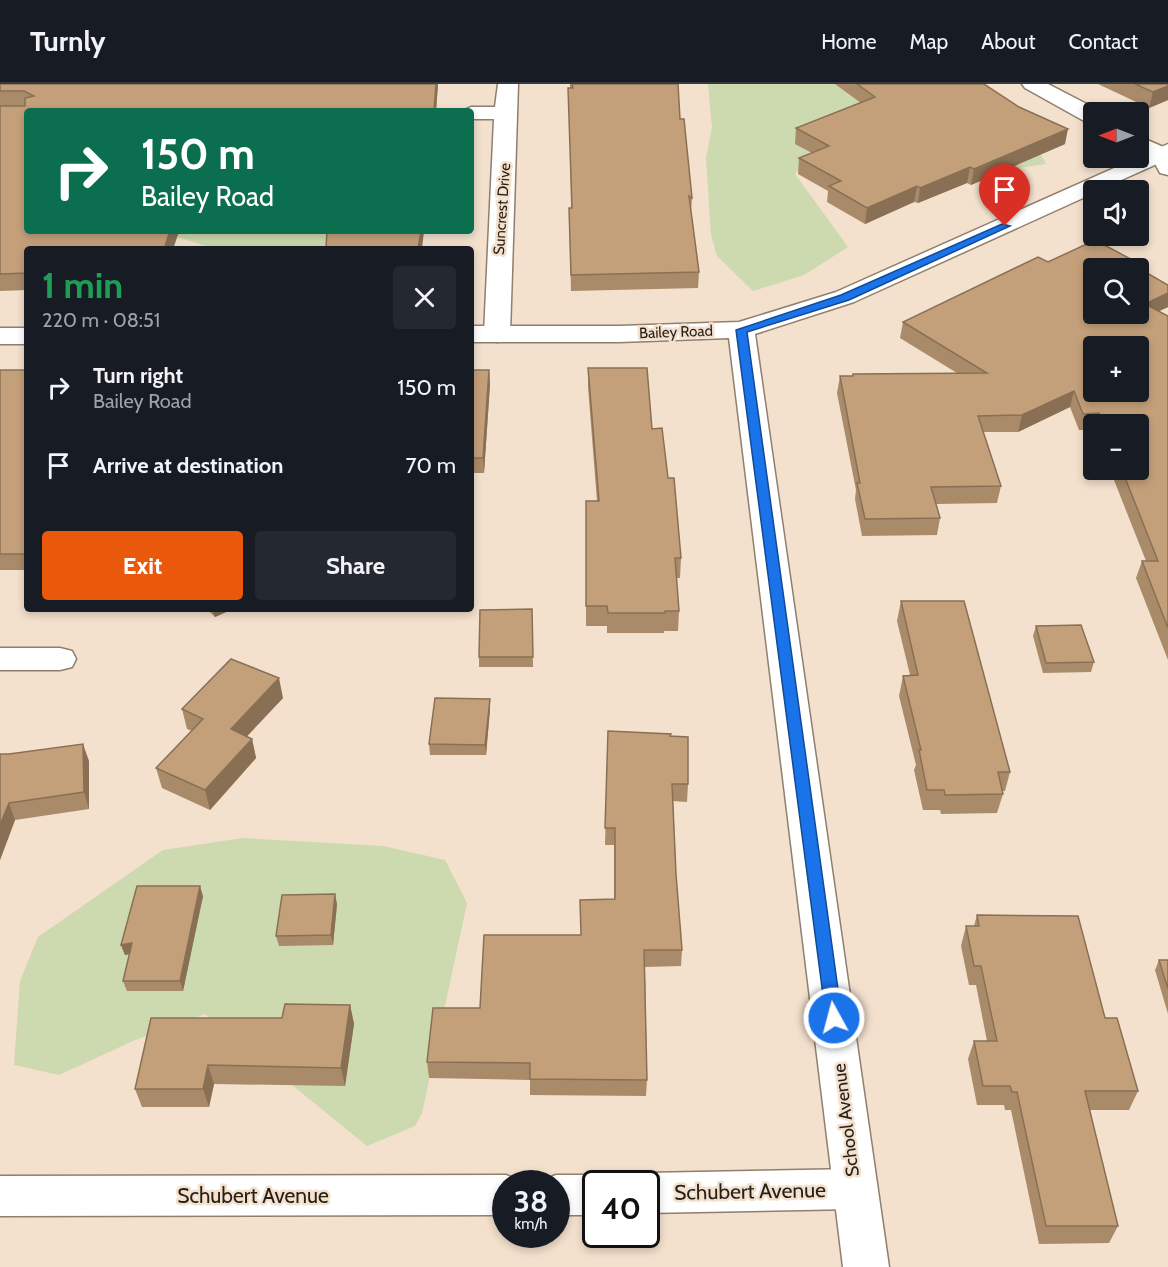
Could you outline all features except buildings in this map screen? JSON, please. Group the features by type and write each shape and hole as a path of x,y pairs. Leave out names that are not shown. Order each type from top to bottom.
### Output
{"street":[{"name":"Suncrest Drive","path":"497,334 508,84"},
{"path":"1032,84 1083,111"},
{"path":"474,113 505,113"},
{"path":"1149,148 1166,158"},
{"name":"Bailey Road","path":"474,334 619,334 741,330 845,297 1166,158"},
{"name":"School Avenue","path":"741,330 866,1267"},
{"path":"0,336 24,336"},
{"path":"0,659 60,659"},
{"name":"Schubert Avenue","path":"660,1194 854,1189"},
{"name":"Schubert Avenue","path":"0,1196 492,1195"}],"green space":[{"path":"708,84 880,84 1037,148 1046,164 1010,169 966,156 817,140 809,156 795,174 848,247 804,275 753,291 717,256 711,235 706,158 712,128"},
{"path":"0,165 24,224 24,234 168,234 131,246 71,246 0,237"},
{"path":"168,234 374,234 364,246 206,246"},
{"path":"243,838 383,846 445,860 467,903 422,1113 415,1126 367,1146 205,1014 133,1041 59,1075 14,1065 20,981 38,937 163,850"}],"route":[{"path":"834,1018 741,330 845,297 1005,226"}]}
